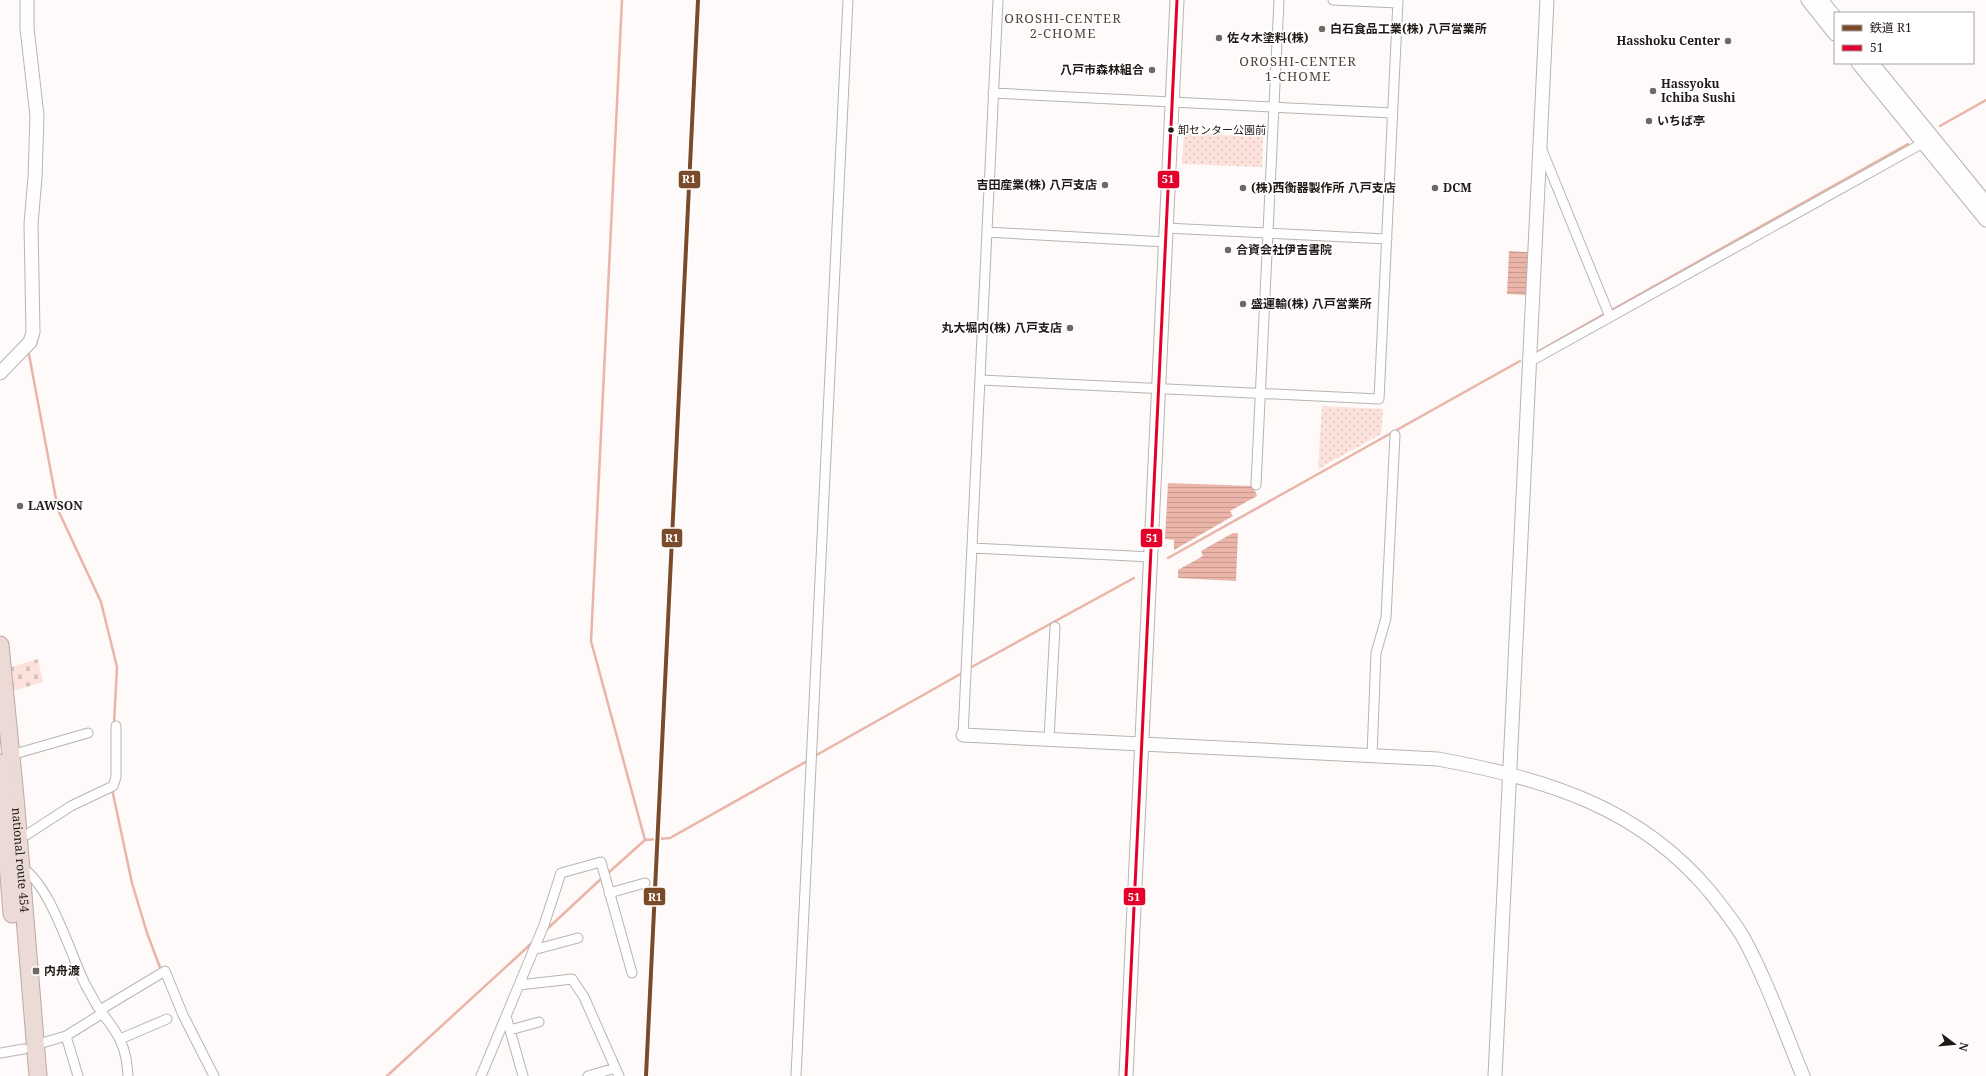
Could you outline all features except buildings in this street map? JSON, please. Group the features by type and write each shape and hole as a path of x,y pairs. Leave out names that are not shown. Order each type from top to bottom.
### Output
{"highway":[{"name":"national route 454","path":"0,645 13,864 30,1047 38,1076"},
{"name":"national route 454","path":"27,1076 30,1047"}],"street":[{"path":"0,373 28,344 33,332 30,224 35,177 37,116 28,35 27,0"},
{"path":"796,1076 848,0"},
{"path":"998,0 963,735 1438,759 1511,774 1552,786 1613,812 1649,835 1674,855 1702,882 1742,936 1759,970 1803,1076"},
{"path":"1126,1076 1177,0"},
{"path":"1256,485 1279,0"},
{"path":"981,380 1380,398 1386,239 1398,1 1333,0"},
{"path":"1495,1076 1531,361 1547,0"},
{"path":"1808,0 1834,33"},
{"path":"1821,0 1834,16"},
{"path":"1859,64 1986,220"},
{"path":"1873,64 1986,203"},
{"path":"993,93 1392,113"},
{"path":"1531,361 1829,193 1923,143"},
{"path":"1540,147 1610,317"},
{"path":"1166,228 1386,239"},
{"path":"987,232 1166,242"},
{"path":"1372,755 1376,653 1386,618 1395,435"},
{"path":"972,548 1151,557"},
{"path":"1049,739 1055,627"},
{"path":"11,841 28,834 71,806 113,786 116,776 116,726"},
{"path":"6,759 88,733"},
{"path":"482,1076 518,985 544,925 561,873 601,862 632,973"},
{"path":"13,864 29,872 55,911 67,944 101,1012 120,1039 126,1054 128,1076"},
{"path":"609,892 645,883"},
{"path":"533,950 578,938"},
{"path":"0,1053 30,1047 66,1036 164,971 183,1015 214,1076"},
{"path":"518,985 572,979 584,997 617,1072 588,1076"},
{"path":"506,1016 523,1076"},
{"path":"120,1039 167,1019"},
{"path":"510,1030 539,1022"},
{"path":"66,1036 78,1076"}],"green space":[{"path":"1184,134 1263,136 1262,167 1182,164"},
{"path":"1322,406 1383,409 1381,434 1318,469"},
{"path":"38,659 43,682 13,691 11,667"}],"shaded area":[{"path":"1509,251 1528,252 1527,295 1507,294"},
{"path":"1168,483 1253,486 1257,496 1230,511 1233,516 1174,550 1174,540 1165,539"},
{"path":"1233,533 1238,533 1236,581 1178,578 1178,570 1203,556 1201,551"}],"waterway":[{"path":"622,0 591,641 645,840"},
{"path":"1940,126 1986,100"},
{"path":"1610,311 1908,144"},
{"path":"1539,351 1606,313"},
{"path":"36,344 39,332"},
{"path":"28,349 58,510 101,602 117,667 114,724"},
{"path":"1168,558 1520,361"},
{"path":"968,669 1134,578"},
{"path":"813,757 964,672"},
{"path":"607,874 645,840 670,838 809,760"},
{"path":"112,789 132,883 147,933 161,970"},
{"path":"545,931 603,877"},
{"path":"387,1076 533,942"}],"rail line":[{"name":"R1","path":"646,1076 698,0"}],"transit line":[{"name":"51","path":"1126,1076 1177,0"}],"place":[{"name":"白石食品工業(株) 八戸営業所","path":"1322,29"},
{"name":"佐々木塗料(株)","path":"1219,38"},
{"name":"Hasshoku Center","path":"1728,41"},
{"name":"八戸市森林組合","path":"1152,70"},
{"name":"Hassyoku Ichiba Sushi","path":"1653,91"},
{"name":"いちば亭","path":"1649,121"},
{"name":"卸センター公園前","path":"1171,130"},
{"name":"吉田産業(株) 八戸支店","path":"1105,185"},
{"name":"(株)西衡器製作所 八戸支店","path":"1243,188"},
{"name":"DCM","path":"1435,188"},
{"name":"合資会社伊吉書院","path":"1228,250"},
{"name":"盛運輸(株) 八戸営業所","path":"1243,304"},
{"name":"丸大堀内(株) 八戸支店","path":"1070,328"},
{"name":"LAWSON","path":"20,506"},
{"name":"内舟渡","path":"36,971"}],"district":[{"name":"OROSHI-CENTER 2-CHOME","path":"1063,26"},
{"name":"OROSHI-CENTER 1-CHOME","path":"1298,68"}]}
